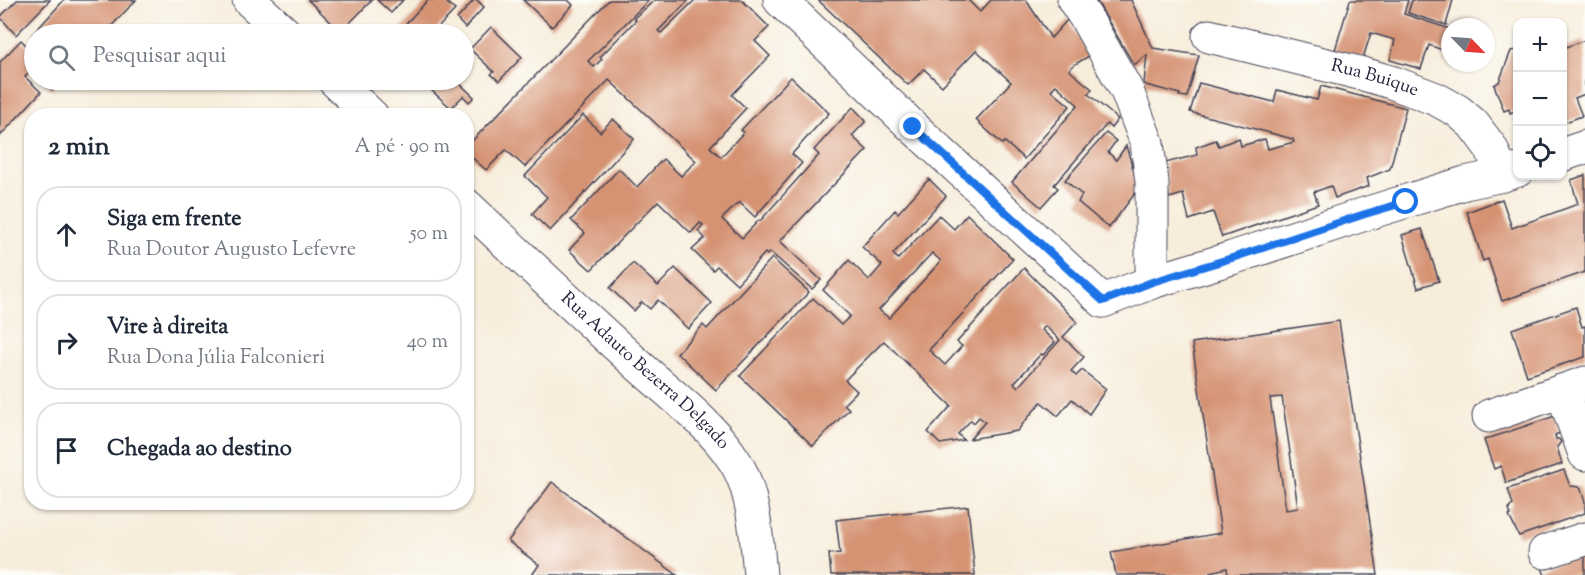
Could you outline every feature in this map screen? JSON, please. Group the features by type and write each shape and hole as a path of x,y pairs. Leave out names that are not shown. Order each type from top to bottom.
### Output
{"street":[{"path":"249,0 275,24"},
{"path":"780,0 913,127 1103,301 1152,282 1365,214 1466,183 1510,173"},
{"path":"1074,0 1127,91 1147,143 1152,182 1152,282"},
{"name":"Rua Buique","path":"1209,36 1363,74 1436,99 1458,111 1473,124 1510,173"},
{"path":"344,90 363,108"},
{"path":"1567,154 1585,147"},
{"name":"Rua Adauto Bezerra Delgado","path":"474,212 709,428 735,461 746,483 757,540 760,575"},
{"path":"1489,416 1574,387 1585,454"},
{"path":"1545,552 1585,539"}],"building":[{"path":"17,0 50,0 27,24 24,24 16,35 0,17"},
{"path":"64,0 136,0 113,24 42,24"},
{"path":"308,0 372,0 349,24 333,24"},
{"path":"377,0 403,0 391,13"},
{"path":"428,0 444,0 455,10 442,24 405,24"},
{"path":"474,0 484,7 469,24 461,24 457,19"},
{"path":"523,0 568,0 573,5 552,27"},
{"path":"609,0 649,0 588,61 594,67 602,59 600,57 636,20 634,18 655,0 689,0 658,31 661,33 695,0 742,0 769,27 755,41 770,56 732,95 746,108 710,147 721,157 744,132 741,130 791,77 829,113 792,154 802,163 755,217 739,202 722,219 742,238 819,155 814,150 853,107 866,121 852,136 867,150 780,241 821,280 812,289 770,252 767,255 765,253 737,284 717,266 713,270 692,250 705,238 698,231 703,225 700,223 691,233 658,201 591,270 569,250 585,233 571,220 619,169 637,187 663,159 681,176 696,161 609,80 525,167 506,150 486,170 474,159 474,139"},
{"path":"818,0 968,0 980,12 991,0 1026,0 1051,38 1068,19 1089,56 1069,70 1092,89 1088,94 1118,119 1111,128 1107,124 1054,185 1058,188 1041,207 1012,182 1078,105 1056,85 1051,90 1070,106 1024,159 1005,142 1002,144 976,120 1011,82 976,50 942,86 924,69 908,85"},
{"path":"1096,0 1131,0 1153,48 1199,55 1187,97 1144,83 1147,55 1134,65"},
{"path":"1350,0 1408,0 1404,14 1441,26 1441,50 1429,45 1421,69 1390,60 1395,40 1371,33 1363,58 1335,50"},
{"path":"1412,0 1453,0 1448,18 1441,18 1441,23 1408,13"},
{"path":"491,27 522,57 499,81 491,74 494,72 474,53 474,45"},
{"path":"21,40 24,43 24,90 41,92 0,136 0,62"},
{"path":"1585,40 1585,94 1575,98 1582,116 1567,122 1567,72 1567,47"},
{"path":"1513,51 1513,112 1510,113 1509,109 1504,111 1494,85 1499,82"},
{"path":"1199,83 1274,102 1277,90 1317,100 1321,86 1406,108 1390,169 1367,178 1369,186 1335,198 1331,186 1314,192 1318,204 1222,237 1213,212 1189,220 1183,194 1169,198 1165,163 1197,155 1196,147 1216,140 1219,146 1239,138 1241,146 1265,139 1268,149 1294,142 1293,139 1190,112"},
{"path":"431,90 467,90 474,97 469,102 463,96 451,108"},
{"path":"583,115 600,132 613,119 634,139 550,231 532,214 547,197 525,176"},
{"path":"1106,133 1116,141 1108,152 1116,160 1126,146 1139,188 1109,228 1078,202 1082,195 1065,180"},
{"path":"1585,175 1585,272 1502,301 1488,259 1483,261 1467,212 1502,199 1512,228 1578,204 1571,180"},
{"path":"929,179 946,196 893,254 898,259 939,215 954,229 967,214 1013,259 929,350 945,365 962,346 957,342 1024,268 1077,322 1063,337 1084,357 1071,371 1076,376 1082,370 1106,389 1089,414 1072,399 1058,416 1041,402 1017,431 970,439 985,422 979,417 974,423 971,420 958,434 964,440 940,444 928,432 951,406 884,341 845,380 857,391 844,404 849,409 813,446 740,376 813,298 841,325 850,316 823,290 849,260 869,280 882,265 862,247 895,210 898,213","holes":["932,253 941,261 889,318 879,310","1045,326 1060,340 1018,387 1014,383 1055,342 1042,330"]},
{"path":"1422,229 1439,281 1418,288 1402,235"},
{"path":"772,258 809,292 716,390 677,353 703,325 707,329"},
{"path":"633,263 658,286 675,268 712,303 688,329 658,300 650,309 642,302 634,311 610,288"},
{"path":"1576,307 1582,327 1585,326 1585,357 1527,376 1512,329"},
{"path":"1339,321 1378,575 1228,575 1227,568 1210,572 1210,575 1116,575 1111,552 1221,533 1192,343","holes":["1282,397 1298,508 1286,510 1270,398"]},
{"path":"1555,416 1560,433 1555,435 1556,439 1561,442 1557,447 1562,464 1506,483 1501,466 1494,469 1484,440"},
{"path":"1564,470 1570,486 1580,487 1585,502 1585,513 1519,536 1509,516 1511,515 1510,507 1513,505 1508,489"},
{"path":"552,482 677,575 532,575 539,565 508,541"},
{"path":"968,506 975,575 831,575 829,554 840,553 836,520"},
{"path":"1585,554 1585,575 1545,575 1542,568"}],"route":[{"path":"913,127 1103,301 1152,282 1406,202"}]}
